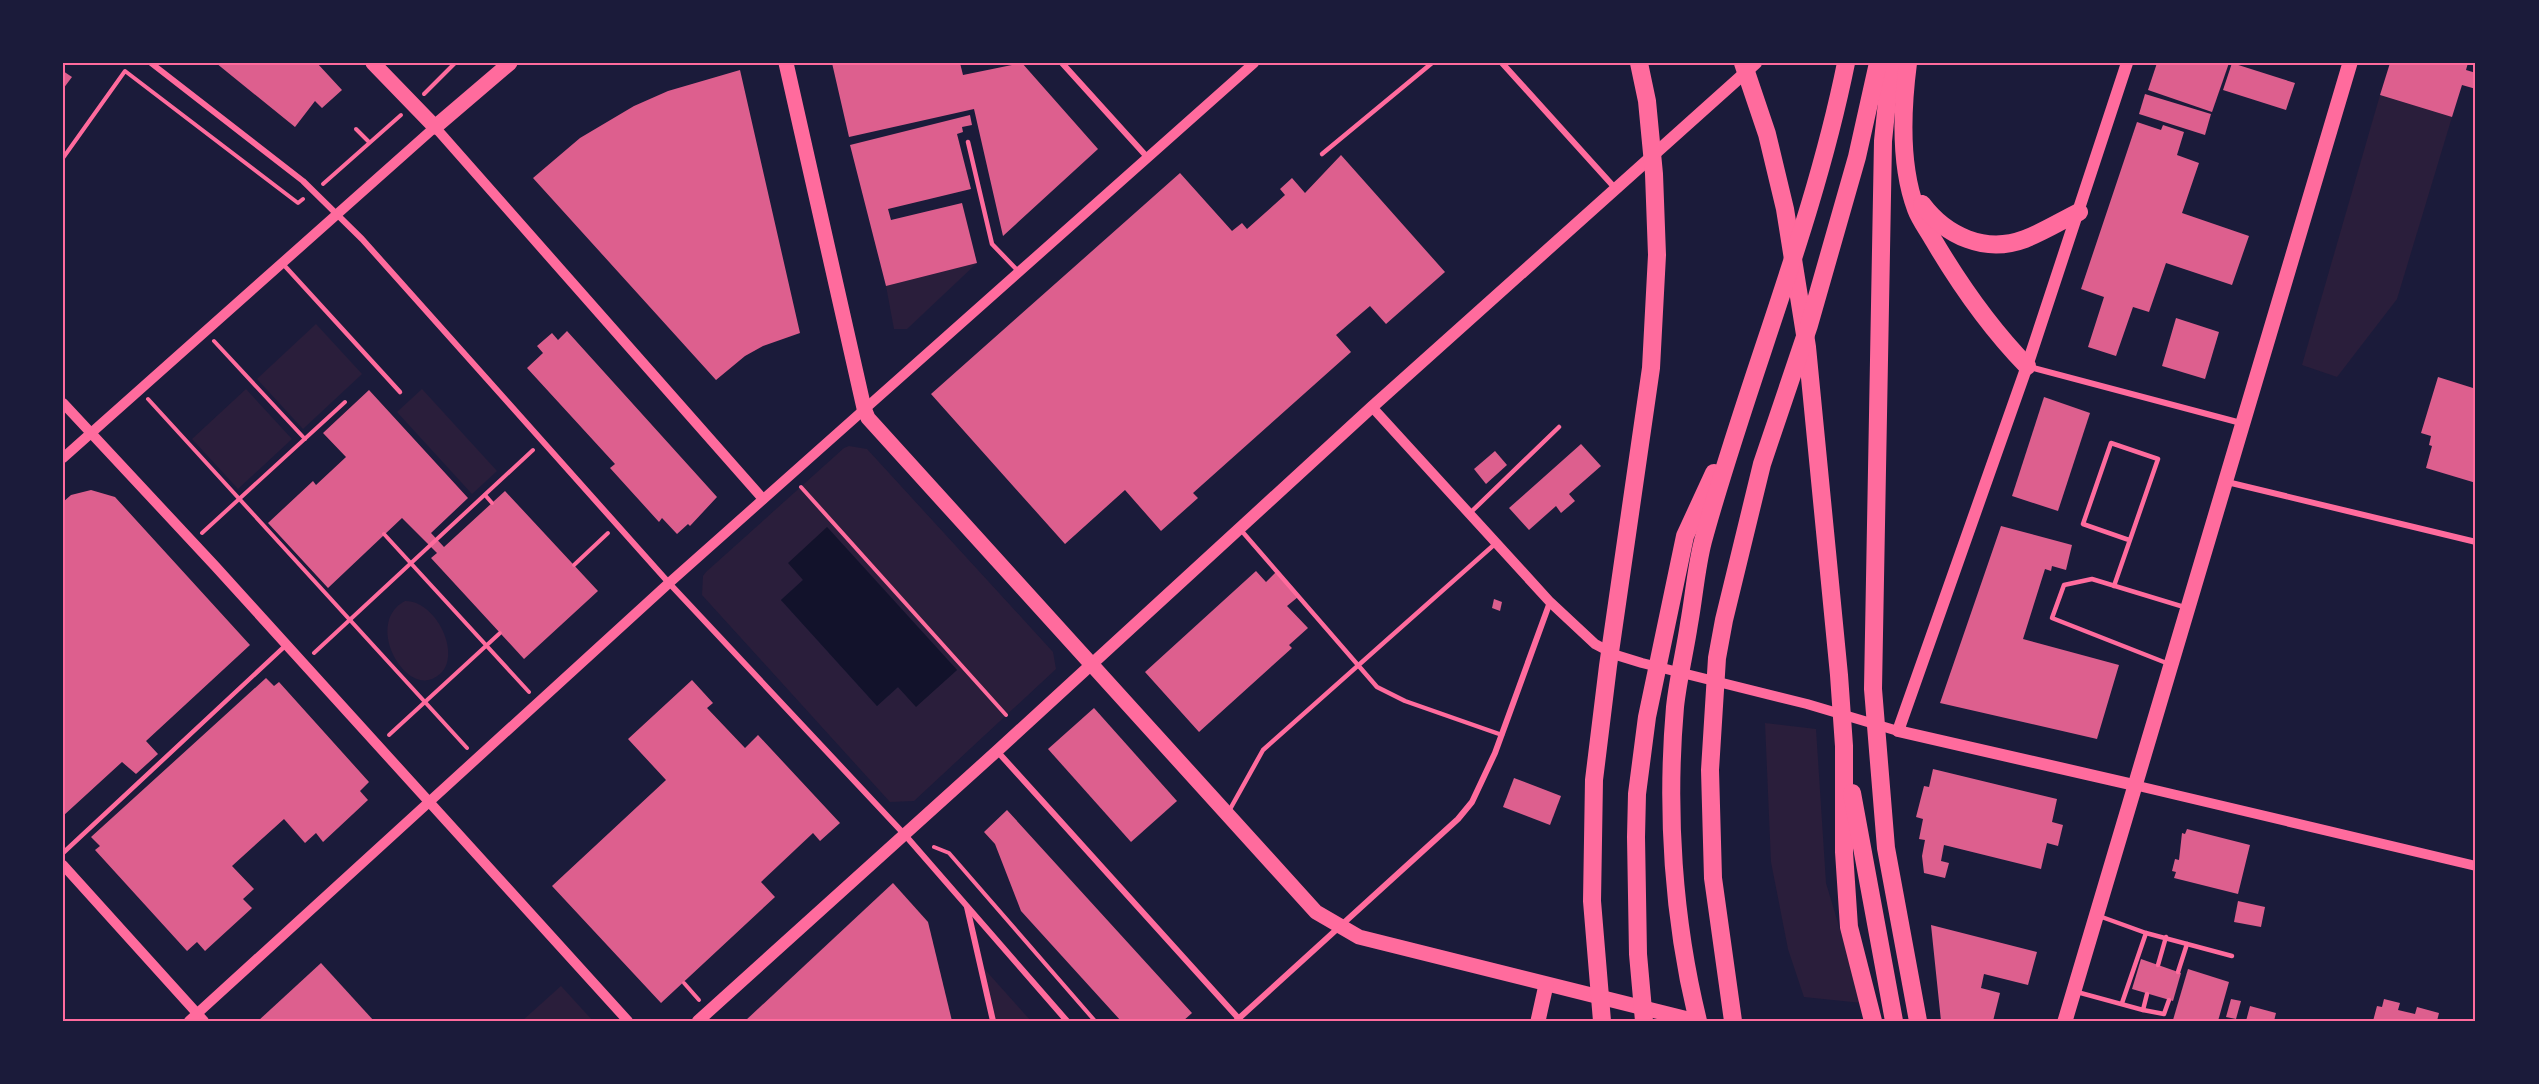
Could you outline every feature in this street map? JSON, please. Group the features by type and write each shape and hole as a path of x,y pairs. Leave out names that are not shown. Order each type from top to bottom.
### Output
{"highway":[{"path":"1602,1021 1592,900 1594,780 1651,368 1657,255 1654,174 1647,101 1639,63"},
{"path":"1743,63 1767,134 1785,209 1812,392 1844,746 1844,852 1849,927 1871,1014"},
{"path":"1697,1021 1683,940 1674,856 1672,799 1675,706 1702,544 1734,434 1798,245 1833,127 1846,63"},
{"path":"1733,1021 1713,878 1710,770 1717,658 1726,609 1762,464 1809,325 1857,158 1878,63"},
{"path":"1891,63 1883,141 1873,689 1886,848 1917,1020"},
{"path":"1908,63 1903,133 1906,171 1916,209 1943,255 2001,339 2027,366"},
{"path":"1910,187 1943,227 1961,237 1986,244 2005,244 2025,239 2079,212"},
{"path":"1644,1021 1638,954 1637,794 1647,717 1685,536 1734,434"},
{"path":"1844,746 1893,1017"}],"main road":[{"path":"373,63 435,127 510,63"},
{"path":"786,63 868,418 1316,912 1359,937 1697,1021"},
{"path":"1727,89 1743,63"},
{"path":"698,1021 905,835 1372,407 1756,63"},
{"path":"2127,63 2027,366 1898,731 2134,785"},
{"path":"2065,1021 2241,423 2350,63"},
{"path":"1538,1021 1546,985"}],"street":[{"path":"151,63 303,181 362,239 669,583 905,835 1067,1021"},
{"path":"1062,63 1149,159"},
{"path":"63,865 196,1019 427,802 669,583 864,408 1149,159 1254,63"},
{"path":"1502,63 1615,188"},
{"path":"63,458 435,127 763,499"},
{"path":"2027,366 2241,423"},
{"path":"63,403 193,542 628,1021"},
{"path":"1372,407 1550,602 1595,644 1616,655 1807,704 1898,731"},
{"path":"2224,481 2476,542"},
{"path":"997,751 1239,1020 1458,819 1472,802 1502,735 1550,602"},
{"path":"2134,785 2476,866"},
{"path":"966,907 993,1021"}],"lane":[{"path":"1322,154 1431,63"},
{"path":"968,142 992,244 1019,272"},
{"path":"283,264 400,392"},
{"path":"1469,514 1559,427"},
{"path":"2114,586 2158,459 2111,443 2083,524 2129,540"},
{"path":"1240,529 1377,687 1405,701 1502,735"},
{"path":"1227,815 1263,750 1496,543"},
{"path":"2170,664 2052,618 2064,585 2092,579 2186,608"},
{"path":"63,853 286,645"},
{"path":"2097,915 2146,933 2232,957"},
{"path":"2122,1003 2146,933"},
{"path":"2158,965 2166,937"},
{"path":"2178,972 2187,944"},
{"path":"2074,991 2164,1014 2169,1000"},
{"path":"2143,1010 2147,994"},
{"path":"2157,1021 2160,1013"}],"path":[{"path":"438,80 455,63"},
{"path":"63,158 125,71 298,203"},
{"path":"330,178 389,126"},
{"path":"356,129 369,142"},
{"path":"206,331 304,439"},
{"path":"139,390 476,758"},
{"path":"193,542 345,402"},
{"path":"303,664 542,441"},
{"path":"801,487 1006,715"},
{"path":"485,495 492,503"},
{"path":"574,565 617,525"},
{"path":"384,534 538,702"},
{"path":"377,746 500,633"},
{"path":"905,835 950,853 1095,1021"}],"shaded area":[{"path":"2380,95 2452,117 2397,299 2337,377 2302,365"},
{"path":"977,263 907,329 894,329 886,286"},
{"path":"316,324 362,374 303,429 257,379"},
{"path":"246,389 292,439 238,489 192,439"},
{"path":"422,389 497,471 472,494 397,412"},
{"path":"849,446 867,449 1053,652 1056,669 914,801 890,802 702,595 703,576 706,572 844,448","holes":["827,527 957,670 916,706 898,687 877,706 781,600 803,580"]},
{"path":"827,527 957,670 916,707 898,687 877,706 781,600 803,580 788,563"},
{"path":"405,601 417,603 428,611 438,622 444,634 448,648 448,661 443,672 432,679 421,680 410,675 392,652 388,638 388,624 393,611"},
{"path":"1765,723 1816,729 1826,883 1862,1003 1804,997 1788,949 1771,862"},
{"path":"980,964 1031,1021 993,1021"},
{"path":"561,986 593,1021 522,1021"}],"building":[{"path":"216,63 317,63 342,90 322,108 315,101 295,127"},
{"path":"832,63 960,63 963,75 1022,63 1098,149 1003,236 974,109 849,137"},
{"path":"2157,63 2229,63 2212,112 2148,90"},
{"path":"2232,63 2295,83 2286,110 2223,90"},
{"path":"2390,63 2468,63 2466,70 2476,73 2476,89 2462,85 2452,117 2380,95"},
{"path":"740,70 800,333 763,346 745,356 716,380 533,178 580,138 634,106 668,91"},
{"path":"63,71 72,77 63,89"},
{"path":"2145,94 2211,114 2205,135 2139,114"},
{"path":"970,115 972,125 962,127 963,132 957,134 971,189 888,209 891,220 962,203 977,263 886,286 850,145"},
{"path":"2137,122 2161,130 2163,125 2184,132 2177,155 2199,163 2182,213 2249,236 2232,285 2166,263 2149,312 2133,307 2116,356 2088,347 2104,297 2081,289"},
{"path":"1341,155 1445,272 1386,324 1370,306 1336,335 1351,352 1193,493 1198,498 1161,531 1125,490 1065,544 931,394 1180,173 1232,231 1242,223 1247,229 1285,195 1280,189 1292,178 1305,193"},
{"path":"2176,318 2219,332 2205,379 2162,366"},
{"path":"567,331 717,497 690,526 688,524 677,534 662,518 659,522 610,468 615,464 527,368 543,353 537,346 552,333 558,340"},
{"path":"2438,377 2473,388 2474,384 2476,385 2476,483 2426,468 2432,446 2429,445 2431,436 2421,433"},
{"path":"369,390 468,498 431,533 444,547 505,491 598,591 524,659 431,558 437,553 402,518 328,588 268,523 313,481 316,485 346,457 323,433"},
{"path":"2044,397 2090,413 2058,511 2012,496"},
{"path":"1581,444 1601,466 1569,494 1575,501 1561,513 1556,506 1529,530 1509,508"},
{"path":"1495,451 1507,465 1486,484 1474,469"},
{"path":"91,490 115,497 250,645 146,741 158,754 136,774 122,762 63,816 63,502 71,495"},
{"path":"2001,526 2072,545 2066,570 2052,566 2051,571 2045,569 2023,639 2119,665 2097,739 1940,703"},
{"path":"1256,571 1266,582 1276,572 1298,597 1287,606 1308,628 1289,645 1292,648 1199,732 1145,672"},
{"path":"1494,599 1502,602 1500,611 1492,608"},
{"path":"266,678 274,686 279,682 369,782 360,791 368,800 323,842 316,833 305,843 284,819 232,866 254,889 243,899 252,908 205,951 197,942 187,951 95,850 100,846 91,837"},
{"path":"692,680 713,703 707,708 745,748 758,735 840,823 820,841 813,833 761,882 775,897 661,1003 552,886 666,780 628,739"},
{"path":"1094,708 1177,801 1131,842 1048,749"},
{"path":"1933,769 2057,799 2052,822 2063,825 2058,846 2047,843 2041,869 1944,845 1941,861 1949,863 1945,878 1924,873 1922,856 1925,840 1919,839 1923,819 1916,817 1924,786 1929,787"},
{"path":"1514,778 1561,796 1550,825 1503,807"},
{"path":"1007,810 1192,1013 1183,1021 1121,1021 1021,911 995,844 984,832"},
{"path":"2187,829 2250,845 2238,894 2174,878 2176,872 2172,871 2175,859 2179,860 2182,833 2185,834"},
{"path":"893,883 928,922 952,1021 745,1021"},
{"path":"2238,901 2265,907 2261,927 2234,922"},
{"path":"1931,925 2037,952 2028,985 1984,974 1981,988 2000,993 1993,1021 1941,1021"},
{"path":"2141,959 2181,973 2173,1001 2132,989"},
{"path":"321,963 374,1021 258,1021"},
{"path":"2188,969 2229,982 2218,1021 2173,1020"},
{"path":"2231,999 2241,1001 2236,1019 2226,1017"},
{"path":"2384,999 2400,1003 2398,1010 2415,1014 2417,1007 2439,1013 2437,1021 2373,1021 2377,1006 2382,1007"},
{"path":"2250,1006 2276,1013 2274,1021 2246,1021"}]}
